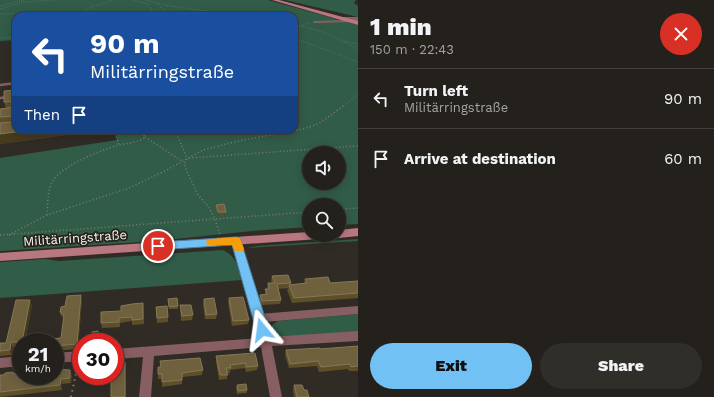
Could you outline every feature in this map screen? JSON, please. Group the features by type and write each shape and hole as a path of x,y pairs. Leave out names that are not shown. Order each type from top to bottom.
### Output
{"main road":[{"path":"274,0 358,23"},
{"path":"346,233 358,232"},
{"name":"Militärringstraße","path":"0,257 302,236"}],"street":[{"path":"343,19 358,19"},
{"path":"351,21 358,19"},
{"path":"276,397 266,342 259,318 358,310"},
{"path":"124,353 358,336"},
{"path":"146,397 149,351"},
{"path":"0,363 12,362"}],"lane":[{"path":"314,22 351,21"},
{"path":"0,85 12,84"},
{"path":"0,98 12,96"},
{"path":"232,241 259,318"}],"path":[{"path":"0,6 24,0"},
{"path":"0,9 36,0 54,0"},
{"path":"84,12 92,7 114,0"},
{"path":"132,0 148,4 153,12"},
{"path":"146,0 165,5 211,12"},
{"path":"156,3 166,12"},
{"path":"160,6 165,5"},
{"path":"0,14 12,14"},
{"path":"300,25 314,22"},
{"path":"300,25 323,32 358,50"},
{"path":"0,38 12,37"},
{"path":"298,40 358,62"},
{"path":"343,41 358,44"},
{"path":"298,131 318,124 358,95"},
{"path":"115,134 118,145"},
{"path":"143,134 145,138 182,161"},
{"path":"177,134 187,158 184,165 198,196 208,206 215,219 219,235 232,241"},
{"path":"9,234 47,215 128,188 165,171 187,158 224,144 280,134"},
{"path":"47,215 50,188 54,179 78,161 118,145 145,138"},
{"path":"187,158 358,146"},
{"path":"346,209 358,208"},
{"path":"0,235 302,213"},
{"path":"71,397 74,385"}],"green space":[{"path":"0,0 268,0 358,25 358,224 346,225 346,198 302,198 302,227 157,241 0,251 0,158 117,140 115,134 298,134 298,12 12,12 12,40 0,41"},
{"path":"285,0 356,0 354,3 358,6 358,17"},
{"path":"358,239 358,241 346,242 346,240"},
{"path":"315,242 342,242 248,248"},
{"path":"223,250 234,259 242,280 0,298 0,262 45,259 59,261"},
{"path":"358,314 358,333 277,337 273,332 272,325 278,321"}],"building":[{"path":"12,90 12,101 4,102 4,91"},
{"path":"12,107 12,116 0,117 0,109"},
{"path":"12,122 12,132 0,134 0,123"},
{"path":"224,204 226,212 218,212 216,205"},
{"path":"288,275 291,283 277,284 281,300 262,301 260,295 267,294 265,289 269,289 268,283 275,283 272,276"},
{"path":"328,277 330,283 358,281 358,293 294,298 289,285 307,283 305,279"},
{"path":"81,295 78,333 72,333 72,344 64,345 64,333 62,333 64,315 60,312 61,307 65,306 67,296"},
{"path":"243,297 249,320 233,321 229,298"},
{"path":"177,298 178,306 169,307 168,299"},
{"path":"214,298 217,314 206,315 204,299"},
{"path":"16,300 30,300 24,333 12,333 10,350 0,351 0,343 6,343"},
{"path":"143,303 143,319 132,320 132,317 119,318 119,322 101,323 101,312 121,311 121,306"},
{"path":"180,305 191,305 193,315 182,316"},
{"path":"167,306 168,317 157,318 156,307"},
{"path":"358,346 358,366 351,367 350,364 321,367 318,361 290,364 286,350 320,349"},
{"path":"255,353 258,366 246,367 246,363 230,365 231,368 226,368 228,375 220,375 216,356"},
{"path":"200,358 203,370 182,373 182,380 162,382 162,374 158,374 158,367 161,367 160,361"},
{"path":"124,362 125,397 111,397 111,385 124,385"},
{"path":"64,370 70,370 70,378 64,379"},
{"path":"12,372 12,385 60,385 0,392 0,375 4,375 5,373"},
{"path":"246,384 247,390 238,391 237,385"},
{"path":"294,385 302,385 304,390 307,390 309,397 297,397"}],"slow traffic":[{"path":"211,242 236,241 239,249"}],"route":[{"path":"158,246 236,241 262,330"}]}
